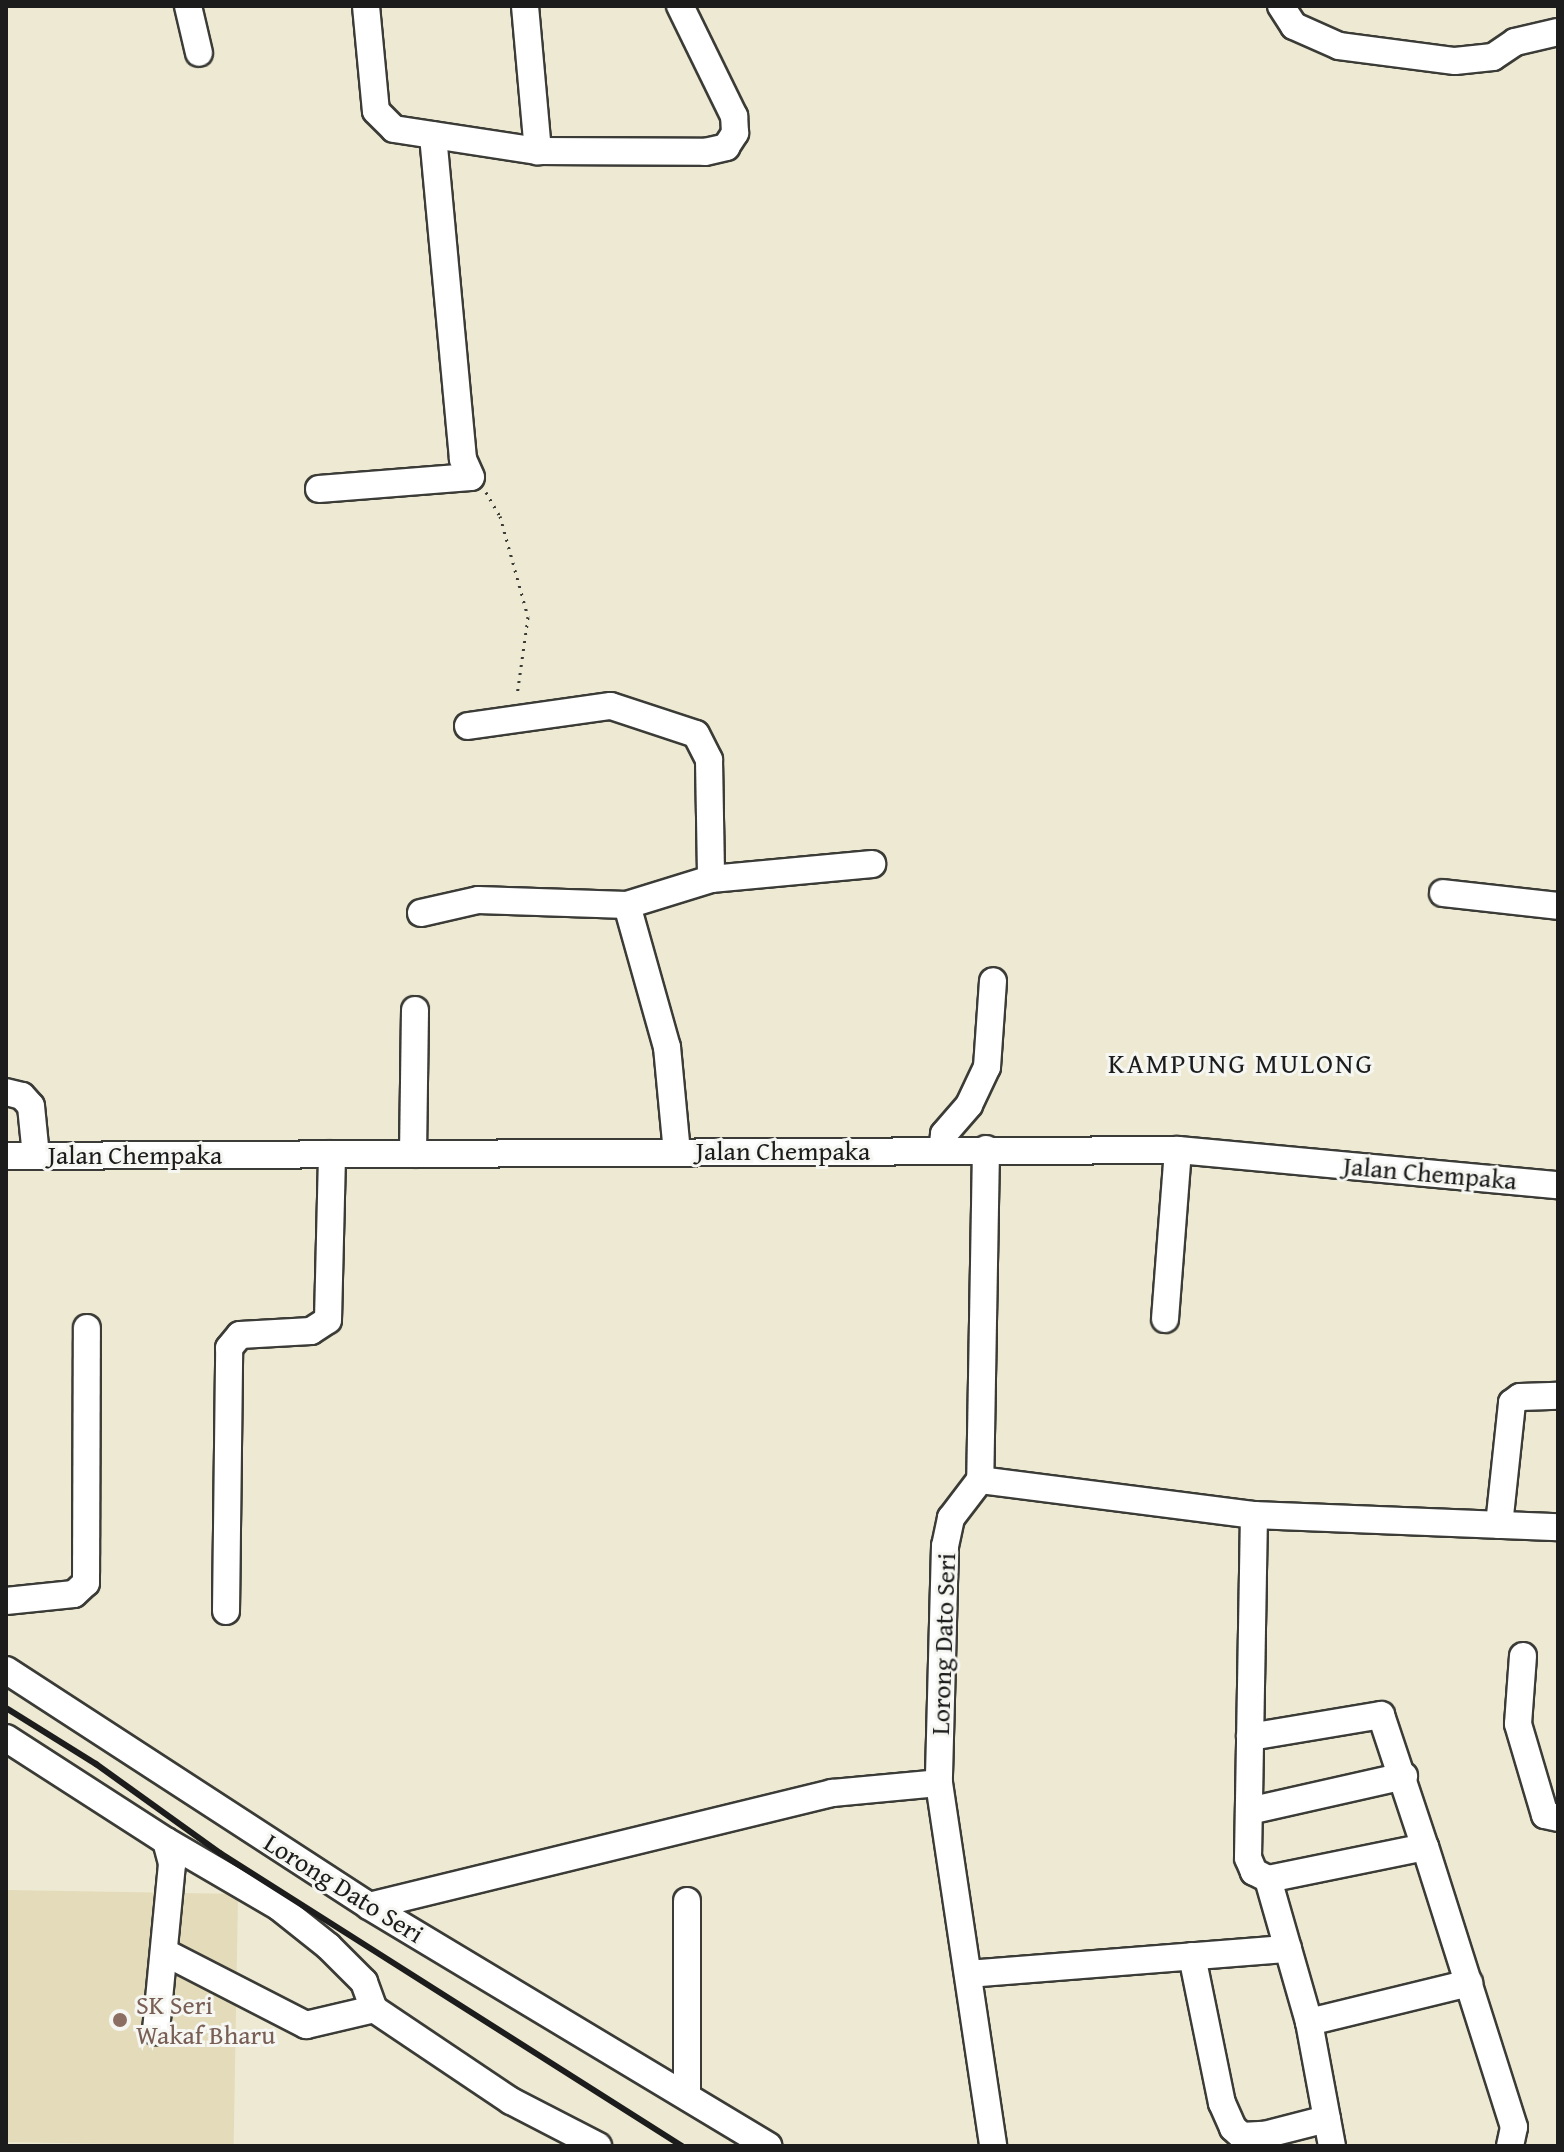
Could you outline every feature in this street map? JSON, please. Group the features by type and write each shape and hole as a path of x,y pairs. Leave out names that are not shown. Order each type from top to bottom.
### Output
{"street":[{"path":"188,6 199,53"},
{"path":"366,6 376,111 394,129 538,151 705,152 726,147 735,133 734,116 680,6"},
{"path":"525,6 538,151"},
{"path":"1281,6 1294,26 1339,46 1455,61 1493,57 1530,36 1558,32"},
{"path":"319,489 471,477 463,459 433,135"},
{"path":"468,726 611,706 696,734 709,760 711,879"},
{"path":"421,913 478,900 627,905 711,879 872,864"},
{"path":"1443,893 1558,906"},
{"path":"627,905 667,1047 677,1152"},
{"path":"942,1151 944,1134 969,1105 987,1067 993,981"},
{"path":"413,1154 415,1010"},
{"path":"6,1092 22,1096 31,1106 36,1156"},
{"path":"986,1149 980,1480 1254,1515 1558,1527"},
{"path":"1165,1319 1178,1150"},
{"name":"Jalan Chempaka","path":"6,1156 1178,1150 1558,1185"},
{"path":"226,1611 229,1348 240,1335 302,1333 323,1328 328,1320 332,1154"},
{"path":"6,1601 74,1594 86,1583 87,1328"},
{"path":"1499,1525 1512,1403 1520,1397 1558,1396"},
{"name":"Lorong Dato Seri","path":"980,1480 951,1518 945,1546 939,1783 993,2146"},
{"path":"1254,1515 1248,1858 1254,1872 1268,1879 1425,1847"},
{"path":"1523,1656 1518,1724 1545,1815 1558,1818"},
{"name":"Lorong Dato Seri","path":"6,1670 369,1906 687,2094 769,2146"},
{"path":"1250,1737 1377,1713 1388,1723 1514,2127 1510,2146"},
{"path":"6,1738 166,1841 279,1907 328,1946 364,1982 374,2009 511,2101 598,2146"},
{"path":"1249,1811 1404,1776"},
{"path":"369,1906 832,1793 939,1783"},
{"path":"156,2031 172,1864 166,1841"},
{"path":"1268,1879 1309,2022 1332,2146"},
{"path":"687,1901 687,2094"},
{"path":"968,1974 1288,1949"},
{"path":"164,1952 306,2025 374,2009"},
{"path":"1192,1956 1222,2103 1233,2128 1242,2136 1264,2135 1327,2119"},
{"path":"1309,2022 1469,1983"}],"path":[{"path":"471,477 492,498 500,516 528,617 518,719"}],"shaded area":[{"name":"SK Seri Wakaf Bharu","path":"6,1890 238,1894 234,2146 6,2142"}],"railway":[{"path":"6,1708 96,1764 220,1853 682,2146"}],"place":[{"name":"SK Seri Wakaf Bharu","path":"120,2020"}],"district":[{"name":"KAMPUNG MULONG","path":"1241,1063"}]}
